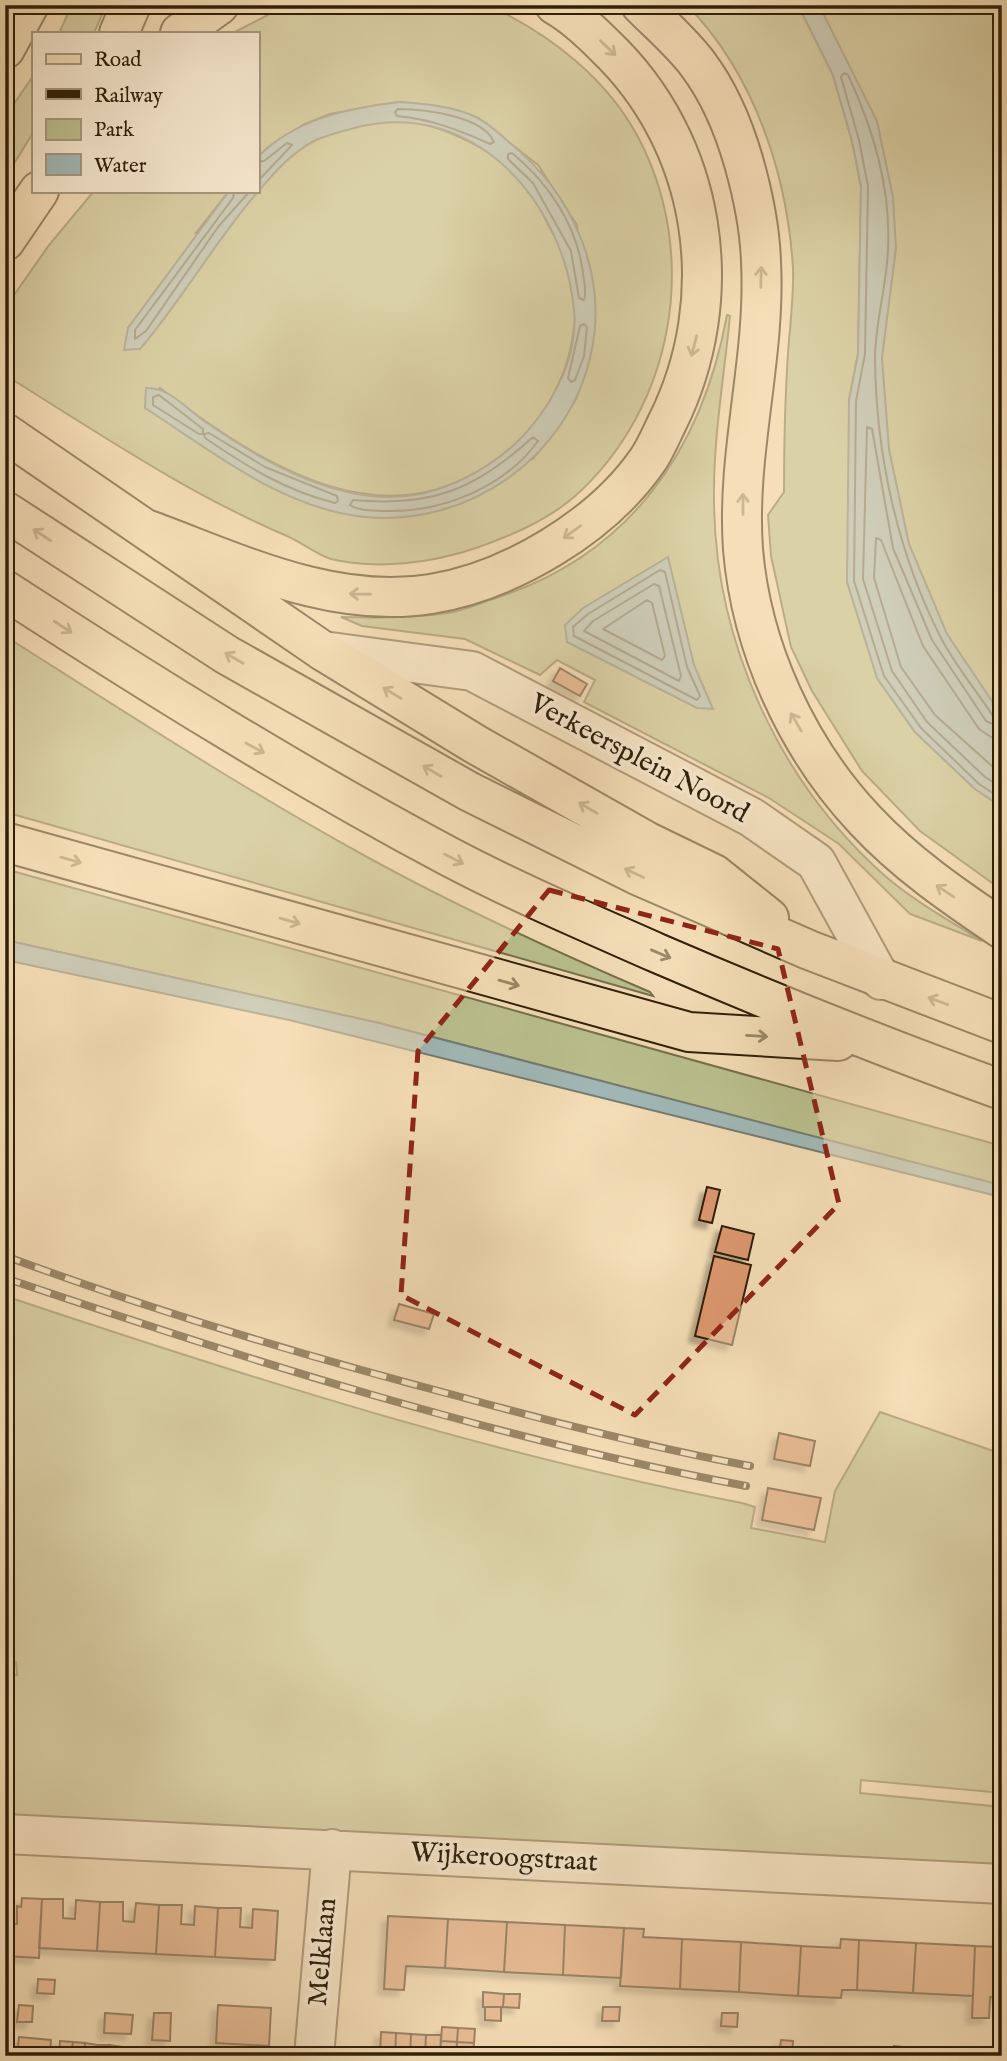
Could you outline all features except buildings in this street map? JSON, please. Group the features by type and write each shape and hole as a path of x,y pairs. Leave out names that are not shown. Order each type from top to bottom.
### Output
{"main road":[{"path":"5,49 29,5"},
{"path":"119,32 131,5"},
{"path":"181,32 219,5"},
{"path":"146,529 297,584 342,594 430,594 485,581 532,558 605,507 648,461 680,396 697,334 703,264 693,195 680,152 653,102 629,68 589,30 555,5"},
{"path":"642,5 697,62 719,97 750,183 761,263 760,305 743,485 743,550 757,627 783,700 817,759 864,820 934,883 1002,929"},
{"path":"5,241 38,192"},
{"path":"5,433 323,651 486,750 648,842 714,874 809,950"},
{"path":"5,511 227,654 470,792 637,875 881,980 1002,1024"},
{"path":"5,590 214,724 449,856 556,909 868,1042 1002,1090"},
{"path":"5,842 689,1032 868,1042"}],"street":[{"name":"Verkeersplein Noord","path":"323,651 472,671 751,817 816,862 881,980"},
{"name":"Wijkeroogstraat","path":"5,1834 1002,1884"},
{"name":"Melklaan","path":"314,2056 332,1849"}],"highlighted area":[{"path":"549,890 778,949 839,1204 635,1415 401,1295 418,1051"}],"green space":[{"path":"72,5 106,5 94,32 59,32"},
{"path":"287,5 484,5 516,19 557,46 594,78 625,116 638,137 657,183 669,231 672,280 667,328 655,375 635,420 608,461 574,497 552,513 502,538 441,558 385,564 331,559 179,482 5,375 5,308 49,245 93,192 228,192 196,233 224,232 266,180 303,146 355,126 397,121 418,123 460,137 499,160 515,173 531,191 563,256 575,302 570,351 558,386 527,432 514,445 469,477 424,493 378,495 332,487 287,469 200,418 160,388 145,408 363,517 533,459 558,428 576,399 590,358 577,225 538,165 478,118 453,109 399,102 330,114 305,124 268,147 259,156 259,32 235,32"},
{"path":"687,5 798,5 833,75 852,141 861,187 858,354 849,400 849,500 877,678 915,732 975,789 1002,807 1002,890 920,831 862,771 812,691 791,647 771,556 768,515 784,492 786,388 793,279 789,232 774,161 748,93 711,32"},
{"path":"806,5 1002,5 1002,765 884,570 875,226 848,93"},
{"path":"32,77 32,135 5,178 5,117"},
{"path":"727,315 730,316 714,478 717,554 726,606 741,657 760,706 785,753 814,798 847,839 896,885 982,941 910,914 839,844 769,798 584,702 595,680 557,660 540,675 465,639 362,626 341,617 408,617 459,611 541,580 583,556 620,526 652,492 678,453 699,411 715,364"},
{"path":"5,636 230,777 367,857 471,911 650,992 653,996 5,812"},
{"path":"5,869 1002,1146 1002,1197 997,1196 1000,1186 379,1023 5,940"},
{"path":"5,1296 187,1356 462,1438 648,1484 742,1503 755,1507 751,1528 825,1542 835,1491 880,1412 1002,1454 1002,1793 861,1780 860,1793 1002,1807 1002,1866 5,1816 5,1673 17,1675 16,1662 5,1659"}],"water":[{"path":"798,5 819,5 877,121 893,197 896,248 882,358 889,449 909,544 947,634 1002,716 1002,807 975,789 915,732 877,678 847,582 849,400 858,354 861,186 852,141 833,75"},
{"path":"399,102 429,105 467,113 494,129 532,164 552,187 568,212 590,267 595,297 595,327 590,358 578,394 559,427 535,455 507,479 475,498 440,511 403,517 365,517 334,512 305,503 249,476 145,408 146,388 163,391 255,454 308,480 363,495 392,497 433,491 470,475 505,453 539,416 559,383 572,347 574,310 567,270 552,231 531,196 504,166 473,143 437,128 397,122 354,128 314,141 290,158 259,192 259,156 272,145 305,125 360,108"},
{"path":"228,192 259,192 140,349 124,350 128,328"},
{"path":"668,557 694,665 713,709 697,708 567,642 565,625 583,608"},
{"path":"5,940 379,1023 1001,1185 997,1196 289,1020 5,960"}],"railway":[{"path":"5,1256 174,1314 346,1366 605,1434 750,1466"},
{"path":"5,1278 280,1367 464,1421 651,1467 746,1486"}]}
